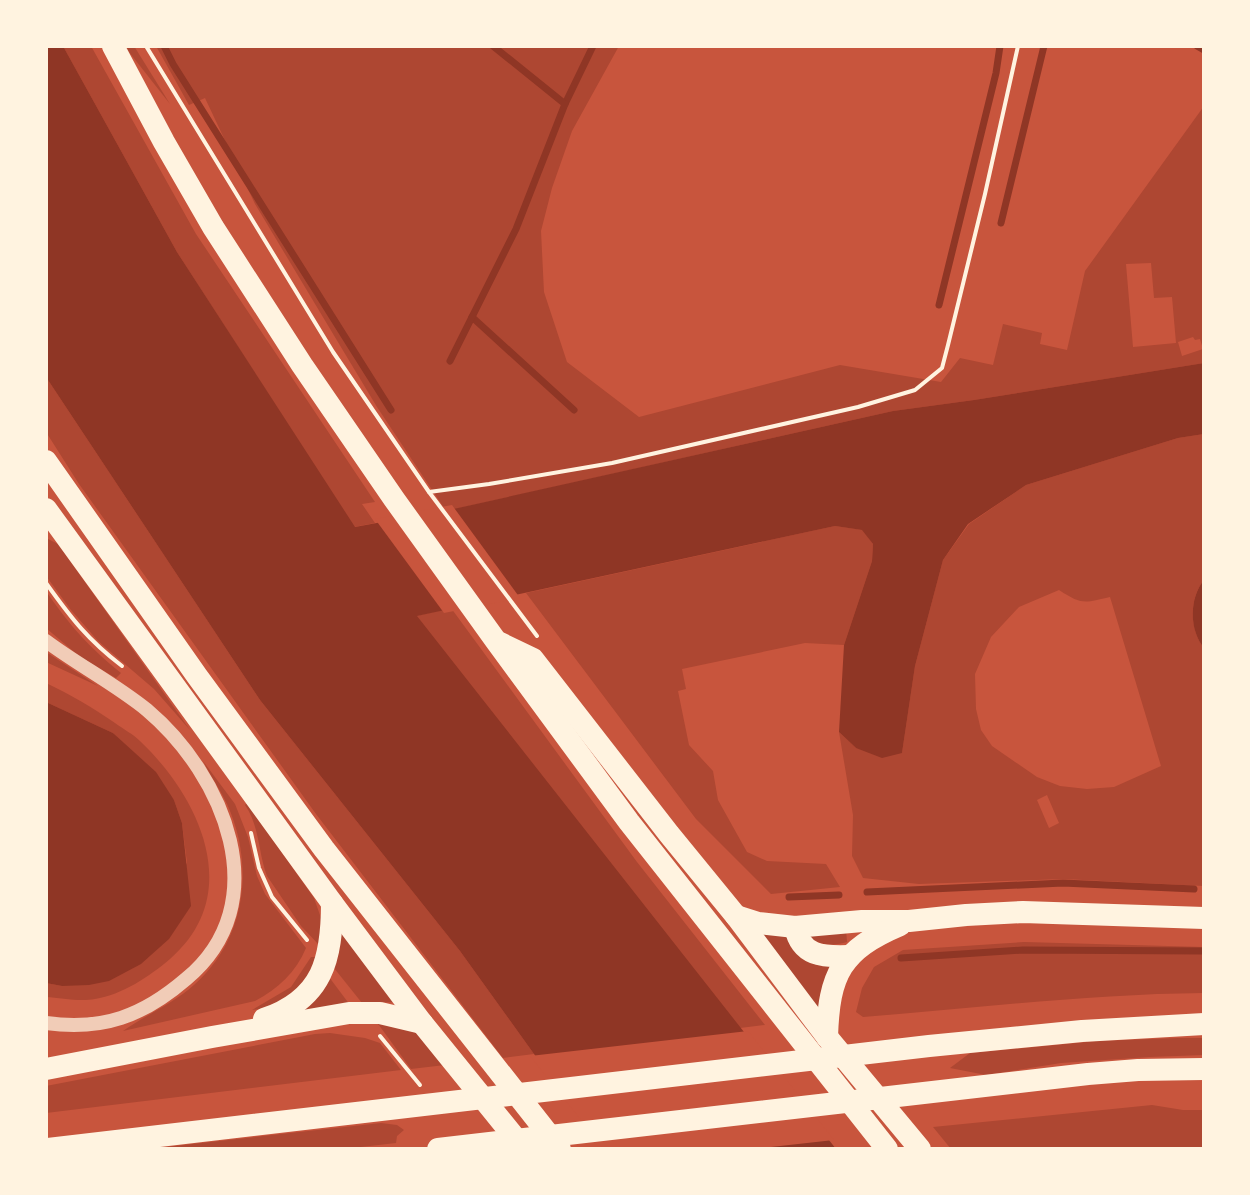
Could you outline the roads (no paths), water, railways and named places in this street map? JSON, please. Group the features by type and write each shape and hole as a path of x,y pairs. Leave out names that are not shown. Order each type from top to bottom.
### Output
{"highway":[{"path":"113,46 213,227 394,499 676,883 887,1149"},
{"path":"46,461 197,676 324,849 560,1149"},
{"path":"46,509 54,531 422,1023 524,1149"},
{"path":"496,641 533,659 736,916 827,1037 920,1149"},
{"path":"212,1037 271,1017 306,995 325,964 332,935 332,903"},
{"path":"736,916 758,923 795,927 1023,912 1204,918"},
{"path":"827,1037 832,990 837,974 849,956 878,934 909,921"},
{"path":"795,927 797,938 804,948 818,955 849,956"},
{"path":"46,1069 362,1012 399,1016 422,1023"},
{"path":"48,1149 929,1046 1082,1031 1204,1024"},
{"path":"438,1149 962,1087 1138,1070 1201,1070"}],"street":[{"path":"46,642 147,711 170,733 195,764 224,817 235,869 228,921 220,941 190,977 148,1008 127,1017 85,1026 46,1023"}],"waterway":[{"path":"164,46 391,410"},
{"path":"450,361 516,229 565,104 493,46"},
{"path":"565,104 593,46"},
{"path":"939,305 1000,46"},
{"path":"1001,223 1044,46"},
{"path":"1197,46 1204,50"},
{"path":"472,317 574,410"},
{"path":"867,892 1063,883 1194,889"},
{"path":"789,897 839,895"},
{"path":"901,958 1023,950 1204,951"}]}
